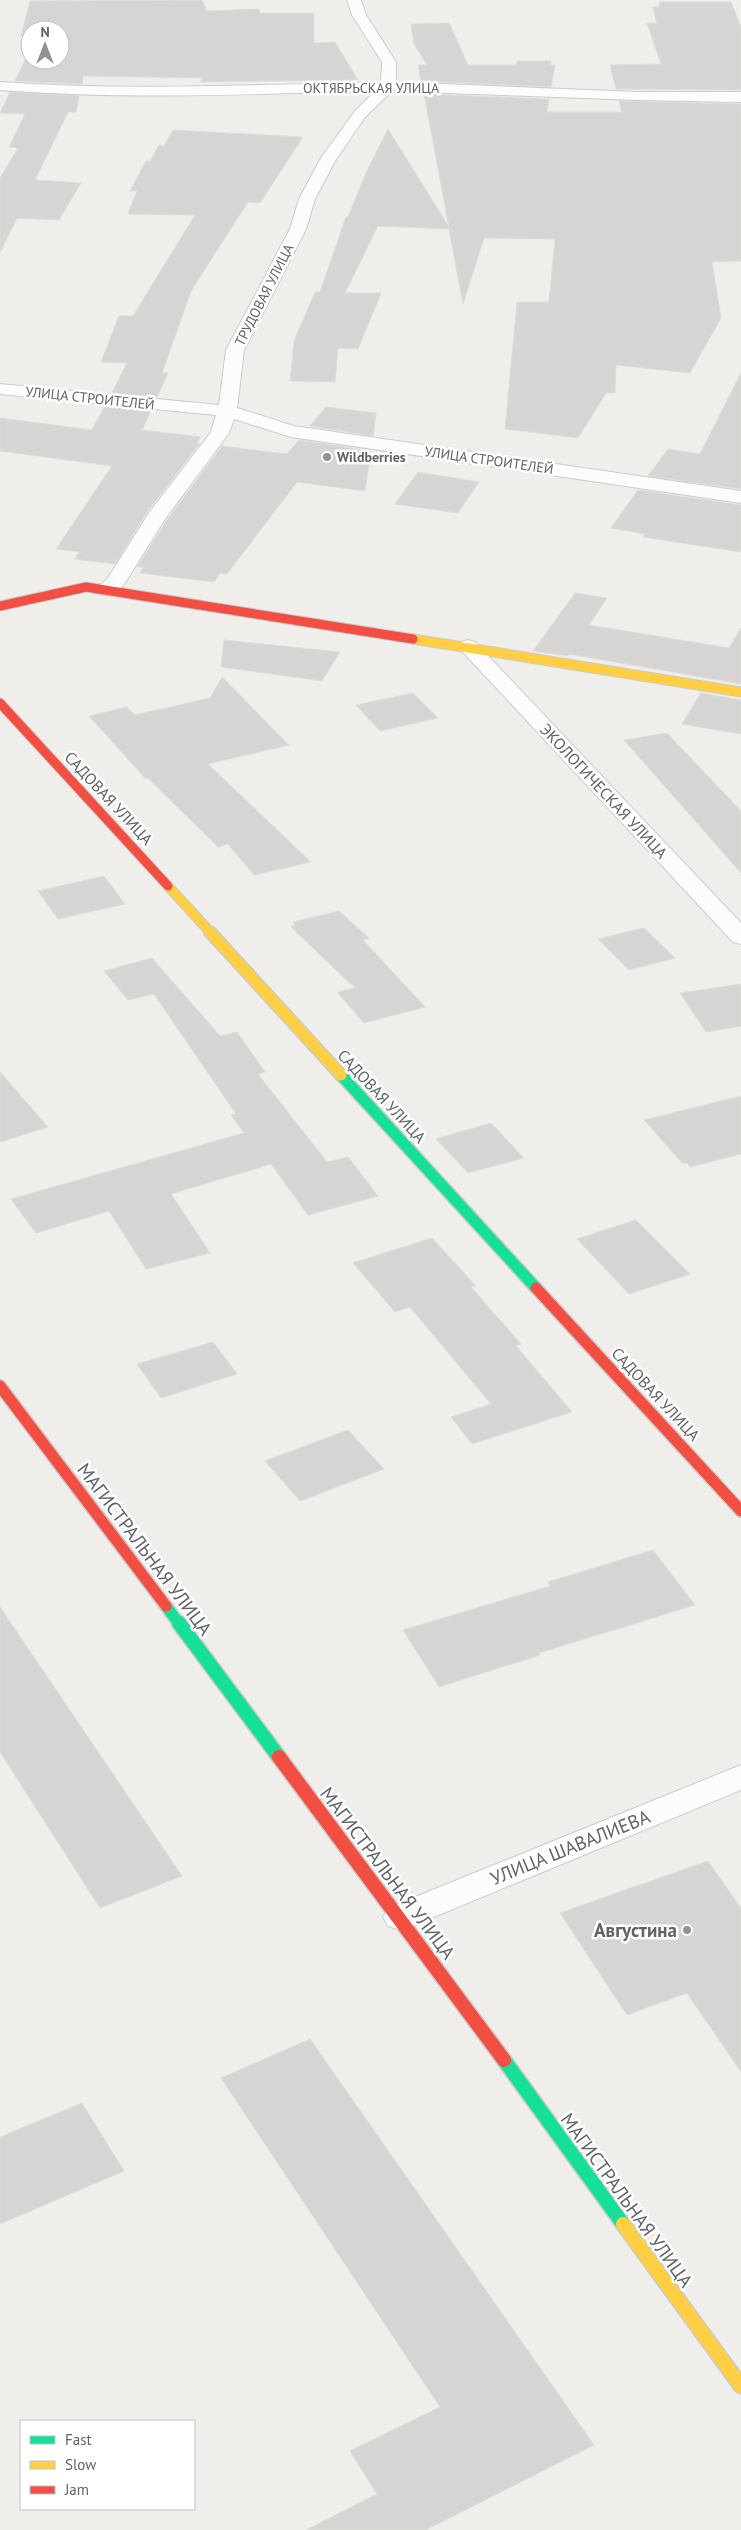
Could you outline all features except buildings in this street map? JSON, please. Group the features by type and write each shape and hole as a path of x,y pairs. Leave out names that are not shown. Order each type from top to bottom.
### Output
{"street":[{"path":"354,0 359,15 389,62 388,86"},
{"name":"ОКТЯБРЬСКАЯ УЛИЦА","path":"0,86 51,90 214,90 388,86 638,96 741,97"},
{"name":"ТРУДОВАЯ УЛИЦА","path":"106,589 116,582 156,516 220,433 227,411 235,350 298,229 307,200 327,161 360,114 388,86"},
{"name":"УЛИЦА СТРОИТЕЛЕЙ","path":"0,389 227,411 291,431 741,498"},
{"path":"0,606 86,587 106,589 468,646 741,692"},
{"name":"ЭКОЛОГИЧЕСКАЯ УЛИЦА","path":"468,646 741,937"},
{"name":"САДОВАЯ УЛИЦА","path":"0,703 741,1510"},
{"name":"МАГИСТРАЛЬНАЯ УЛИЦА","path":"0,1386 400,1917 741,2386"},
{"name":"УЛИЦА ШАВАЛИЕВА","path":"400,1917 741,1777"}],"traffic: fast":[{"path":"341,1075 536,1288"},
{"path":"166,1606 279,1757"},
{"path":"504,2060 623,2224"}],"traffic: slow":[{"path":"413,639 741,692"},
{"path":"168,886 341,1075"},
{"path":"623,2224 741,2386"}],"traffic: jam":[{"path":"0,606 86,587 413,639"},
{"path":"0,703 168,886"},
{"path":"536,1288 741,1511"},
{"path":"0,1386 166,1606"},
{"path":"279,1757 504,2060"}],"place":[{"name":"Wildberries","path":"327,457"},
{"name":"Августина","path":"687,1930"}]}
